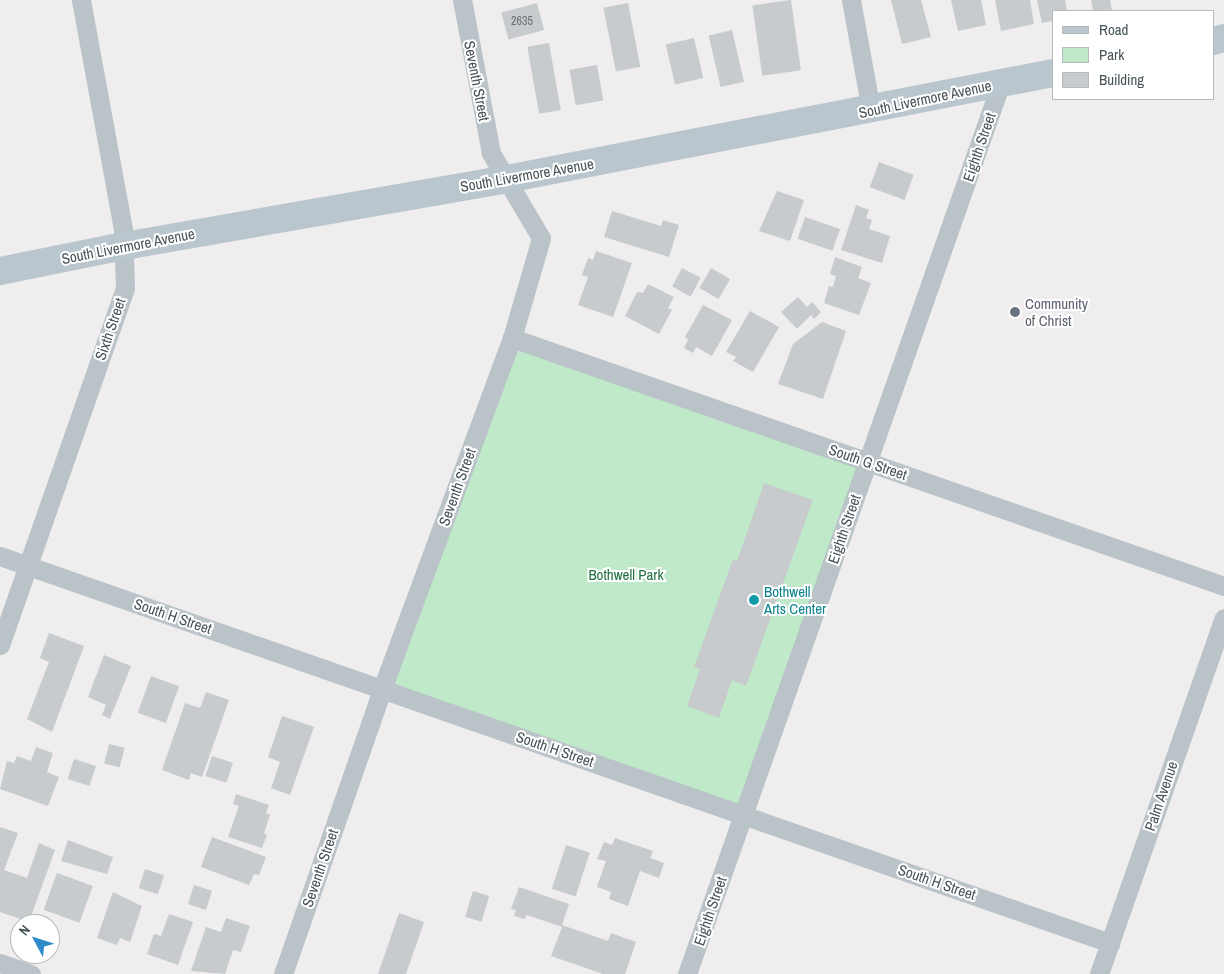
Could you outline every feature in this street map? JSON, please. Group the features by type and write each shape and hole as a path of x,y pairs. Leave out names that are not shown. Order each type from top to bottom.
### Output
{"main road":[{"name":"South Livermore Avenue","path":"0,271 124,246 507,179 871,110 1052,73"}],"street":[{"name":"Sixth Street","path":"0,645 124,288 124,246 81,0"},
{"name":"Seventh Street","path":"283,974 382,689 512,338 541,238 491,153 462,0"},
{"path":"850,0 871,110"},
{"name":"Eighth Street","path":"687,974 1001,83"},
{"name":"South G Street","path":"512,338 1224,586"},
{"name":"South H Street","path":"0,556 1110,943"},
{"name":"Palm Avenue","path":"1099,974 1216,666 1224,618"},
{"path":"0,963 31,974"}],"green space":[{"name":"Bothwell Park","path":"512,338 868,460 746,814 390,692"}],"building":[{"path":"791,0 801,70 762,76 752,5"},
{"path":"891,0 921,0 931,37 902,44"},
{"path":"951,0 981,0 986,25 958,31"},
{"path":"995,0 1030,0 1034,24 1001,31"},
{"path":"1037,0 1065,0 1067,10 1052,10 1052,21 1042,23"},
{"path":"1091,0 1110,0 1112,10 1093,10"},
{"path":"537,3 544,30 509,40 501,13"},
{"path":"628,3 640,67 616,72 603,8"},
{"path":"732,30 744,82 721,87 709,35"},
{"path":"694,38 703,78 675,84 666,45"},
{"path":"549,43 561,110 539,114 527,47"},
{"path":"597,65 603,100 576,105 569,70"},
{"path":"879,162 914,175 905,200 870,187"},
{"path":"777,191 804,200 790,241 759,231"},
{"path":"856,205 869,210 866,218 872,220 869,229 890,236 882,263 841,250"},
{"path":"612,211 661,226 663,220 679,225 669,257 604,237"},
{"path":"805,217 840,229 832,251 798,239"},
{"path":"596,251 632,263 613,317 578,305 588,277 582,275 588,258 593,260"},
{"path":"835,257 862,267 858,278 871,283 859,315 824,303 829,286 833,287 836,276 830,274"},
{"path":"682,268 701,278 691,296 672,287"},
{"path":"711,268 730,279 719,299 700,288"},
{"path":"648,284 674,297 668,308 672,310 659,334 625,316 637,292 643,293"},
{"path":"798,297 807,307 812,302 821,312 814,319 811,315 797,329 781,312"},
{"path":"703,305 732,320 712,356 696,347 693,353 684,348 688,340 685,337"},
{"path":"750,311 779,327 753,372 733,361 736,357 726,352"},
{"path":"822,322 846,331 823,399 778,384 793,344"},
{"path":"764,483 813,500 746,686 732,680 719,718 687,706 700,669 694,667 733,559 737,561"},
{"path":"49,633 84,646 52,732 27,719 49,662 40,658"},
{"path":"104,655 131,666 110,719 102,715 106,705 88,697"},
{"path":"151,676 179,686 166,723 138,713"},
{"path":"206,692 229,700 202,777 191,773 189,780 162,770 185,703 200,708"},
{"path":"282,716 314,727 290,795 271,788 280,762 268,757"},
{"path":"109,744 125,748 120,767 104,763"},
{"path":"36,747 53,753 47,772 59,777 48,806 0,789 7,761 14,763 17,756 31,761"},
{"path":"212,756 233,763 226,783 206,776"},
{"path":"74,759 96,766 89,786 68,779"},
{"path":"236,794 269,805 266,813 270,815 264,833 267,835 262,848 228,837 239,806 233,804"},
{"path":"0,827 18,833 4,870 27,878 39,843 55,850 32,914 10,915 0,912"},
{"path":"212,837 266,857 259,875 254,874 249,885 201,867"},
{"path":"615,838 653,851 650,858 664,863 659,878 640,871 628,906 609,899 611,892 597,887 606,861 597,859 604,842 612,845"},
{"path":"68,840 113,857 107,874 61,861"},
{"path":"566,845 590,853 576,896 552,889"},
{"path":"145,869 164,875 158,894 139,888"},
{"path":"57,873 93,886 79,923 44,910"},
{"path":"194,885 212,891 206,910 188,904"},
{"path":"519,887 569,904 562,925 608,941 611,933 636,942 625,974 603,974 551,956 562,927 527,915 524,919 514,916 516,910 511,909"},
{"path":"473,891 489,896 481,922 465,917"},
{"path":"113,892 142,906 130,942 120,938 117,945 97,938"},
{"path":"399,913 424,922 406,974 378,974"},
{"path":"169,914 193,922 178,965 147,954 154,934 161,936"},
{"path":"226,918 250,926 241,952 233,950 225,974 191,971 206,927 221,932"}],"place":[{"name":"Community of Christ","path":"1015,312"},
{"name":"Bothwell Arts Center","path":"754,600"}]}
